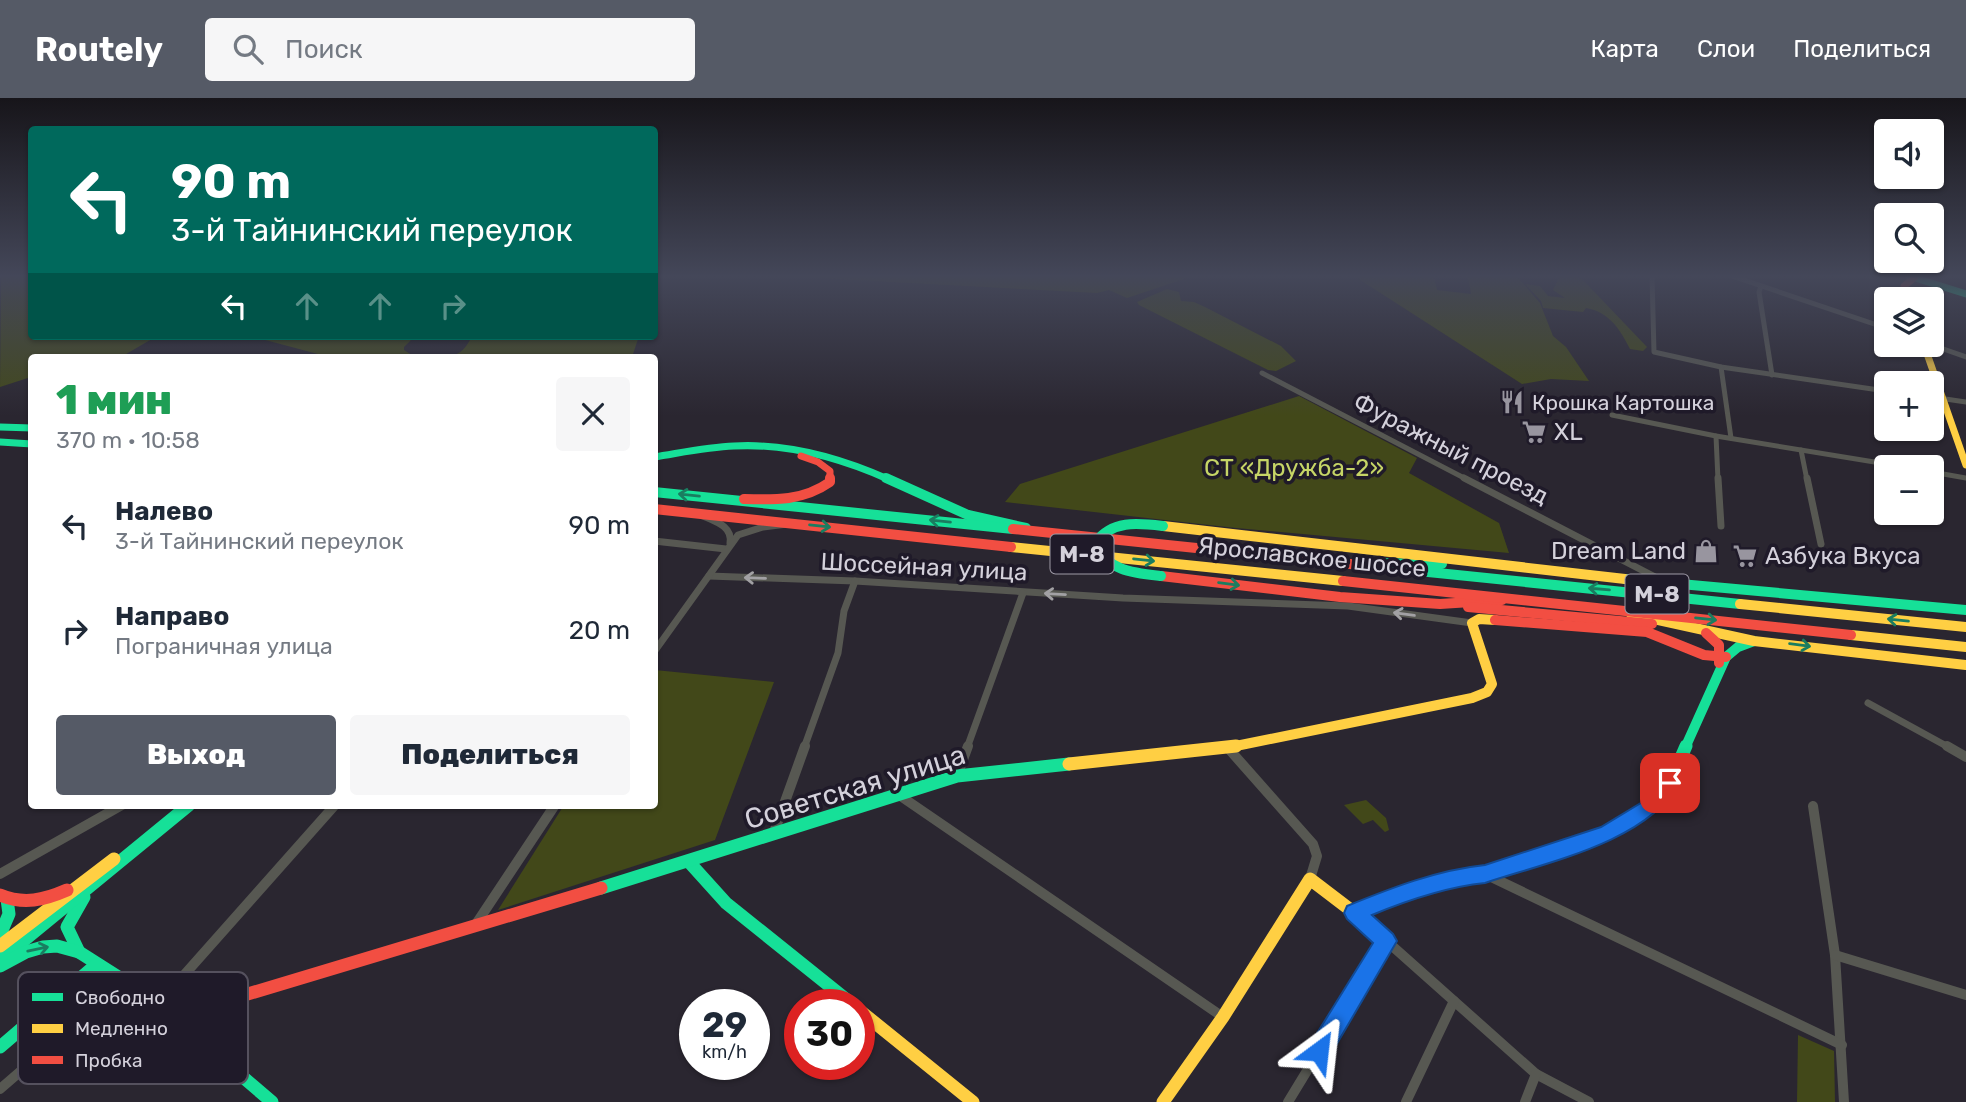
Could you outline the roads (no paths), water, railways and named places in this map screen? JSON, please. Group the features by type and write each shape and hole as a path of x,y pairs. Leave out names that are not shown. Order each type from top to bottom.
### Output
{"main road":[{"path":"1944,416 1966,465"},
{"path":"0,427 28,428"},
{"path":"0,442 28,444"},
{"path":"658,458 735,446 804,451 851,462 968,515 1047,532"},
{"path":"658,459 717,452 778,452 818,462 830,471 830,482 821,491 798,498 728,499"},
{"name":"Ярославское шоссе","path":"658,492 1966,627"},
{"name":"Ярославское шоссе","path":"658,509 1966,647"},
{"path":"1685,627 1340,597 1161,576 1111,566 1101,559 1095,543 1097,536 1112,527 1135,524 1163,526 1575,574 1966,610"},
{"path":"1349,564 1418,563 1575,574"},
{"path":"1440,604 1509,599"},
{"path":"1613,610 1701,631 1754,640 1966,664"},
{"path":"1472,622 1479,619 1497,620 1647,632 1723,657"},
{"name":"Советская улица","path":"248,994 689,862 957,776 1228,748 1459,701 1487,692 1492,684 1472,622"},
{"path":"1163,1102 1223,1017 1310,879 1351,910 1466,876 1485,874 1608,833 1651,806 1670,783 1723,657 1718,641 1701,631"},
{"path":"1723,657 1754,640"},
{"path":"0,960 174,809"},
{"path":"0,946 94,879 184,809"},
{"path":"689,862 726,903 833,989"},
{"path":"3,897 21,902 45,899 94,879"},
{"path":"79,952 69,934 69,921 94,879"},
{"path":"0,935 9,914 3,897"},
{"path":"0,966 26,952 57,946 79,952 111,972"},
{"path":"88,972 97,964"},
{"path":"875,1023 973,1102"},
{"path":"0,1047 18,1032"},
{"path":"248,1081 272,1102"}],"street":[{"path":"1653,323 1654,352 1721,367 1874,389"},
{"path":"1764,323 1772,375"},
{"path":"1944,349 1966,357"},
{"path":"1721,367 1731,438"},
{"name":"Фуражный проезд","path":"1262,373 1668,583"},
{"path":"1944,399 1966,402"},
{"path":"1612,415 1716,436 1874,462"},
{"path":"1716,436 1721,526"},
{"path":"1801,450 1821,544"},
{"path":"1944,474 1966,478"},
{"path":"699,513 726,527 731,536 728,546"},
{"path":"658,647 738,535 750,530 793,523"},
{"path":"658,541 728,546"},
{"path":"1623,561 1633,575 1633,580"},
{"name":"Шоссейная улица","path":"709,576 855,581 1023,593 1348,606 1472,622"},
{"path":"773,835 838,653 844,611 855,581"},
{"path":"957,776 1023,593"},
{"path":"1868,703 1966,757"},
{"path":"1228,748 1313,844 1317,856 1310,879"},
{"path":"898,795 1223,1017"},
{"path":"1813,806 1835,955 1844,1102"},
{"path":"0,874 115,809"},
{"path":"187,972 331,809"},
{"path":"473,928 552,809"},
{"path":"1485,874 1842,1045"},
{"path":"1351,910 1536,1074 1589,1102"},
{"path":"1288,1102 1386,941"},
{"path":"1835,955 1966,995"},
{"path":"1406,1102 1454,1001"},
{"path":"0,1089 18,1073"},
{"path":"1525,1102 1536,1074"}],"place":[{"name":"Крошка Картошка","path":"1512,402"},
{"name":"XL","path":"1534,432"},
{"name":"Dream Land","path":"1706,551"},
{"name":"Азбука Вкуса","path":"1745,556"}],"park label":[{"name":"СТ «Дружба-2»","path":"1294,468"}]}
